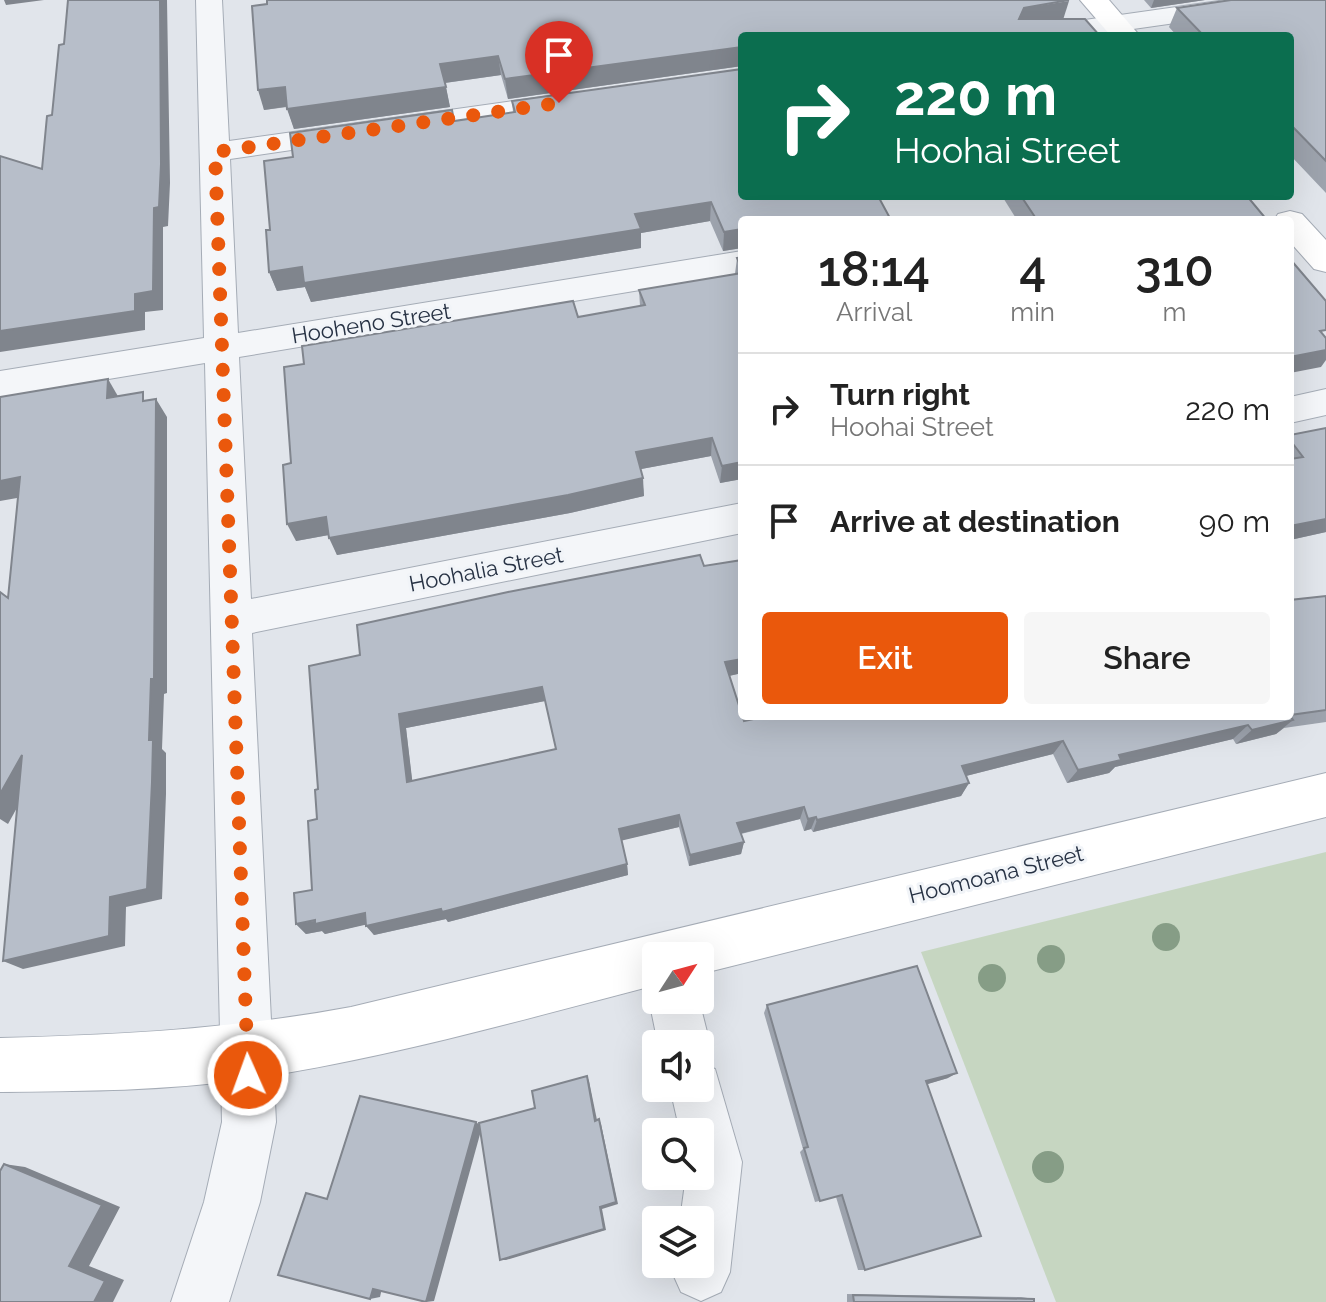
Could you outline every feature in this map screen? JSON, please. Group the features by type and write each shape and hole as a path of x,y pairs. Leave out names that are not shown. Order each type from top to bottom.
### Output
{"street":[{"path":"200,1302 232,1202 249,1122 209,0"},
{"path":"1094,0 1120,30"},
{"path":"1089,32 1120,30 1281,0"},
{"path":"215,152 600,97"},
{"path":"1272,200 1286,216"},
{"path":"1294,225 1326,261"},
{"name":"Hooheno Street","path":"0,384 738,263"},
{"path":"1294,409 1326,402"},
{"name":"Hoohalia Street","path":"230,620 738,519"},
{"name":"Hoomoana Street","path":"714,945 1326,795"},
{"path":"0,1065 127,1062 247,1052 379,1028 642,962"},
{"path":"700,1102 715,1162 709,1206"}],"green space":[{"path":"1326,852 1326,1302 1056,1302 921,952"}],"building":[{"path":"68,0 160,0 161,164 159,207 154,208 153,291 135,294 135,311 0,331 0,156 42,169 47,116 52,115 59,45 64,44"},
{"path":"267,0 1069,0 1024,8 1019,19 1085,19 1096,32 738,32 738,48 505,79 498,56 440,64 446,87 287,109 285,87 258,90 252,6 267,4"},
{"path":"1231,0 1326,0 1326,161 1294,128 1294,32 1200,32 1177,8"},
{"path":"738,70 738,200 880,200 889,216 738,216 738,230 724,232 711,202 635,214 641,229 304,283 302,267 269,272 266,230 270,230 264,161 293,157 290,133 452,110 454,121 515,112 512,101"},
{"path":"1024,200 1250,200 1264,216 1034,216"},
{"path":"1294,264 1326,301 1326,330 1320,331 1326,338 1326,350 1294,356"},
{"path":"738,274 738,463 722,466 712,438 636,452 643,478 568,495 329,538 326,517 287,524 283,465 291,463 284,367 304,364 302,346 573,301 578,317 645,305 639,290"},
{"path":"108,379 107,398 143,392 143,401 156,399 154,679 151,679 149,740 153,740 147,889 110,897 109,936 3,961 22,755 0,794 0,592 8,598 20,477 0,481 0,397"},
{"path":"1326,428 1326,519 1294,525 1294,458 1303,457 1294,445 1294,434"},
{"path":"700,555 704,566 738,561 738,660 725,662 738,702 738,720 1293,720 1252,730 1248,725 1119,755 1121,760 1078,770 1063,741 962,766 969,783 817,820 816,817 808,819 804,807 737,823 744,842 690,855 679,815 619,829 627,864 442,912 441,909 366,926 365,913 315,924 315,920 296,924 294,893 312,890 308,821 317,819 315,790 318,789 309,666 360,655 357,625","holes":["542,687 556,749 407,782 399,714"]},
{"path":"1326,596 1326,710 1294,714 1294,600"},
{"path":"917,966 957,1073 926,1081 981,1236 865,1270 842,1195 820,1201 804,1148 808,1147 767,1005"},
{"path":"587,1076 616,1202 600,1207 604,1229 500,1260 479,1123 535,1108 532,1091"},
{"path":"360,1096 476,1122 426,1302 373,1289 370,1299 278,1275 306,1193 327,1199"},
{"path":"4,1164 102,1205 69,1266 105,1281 94,1302 0,1302 0,1171"},
{"path":"853,1295 1034,1299 1034,1302 854,1302"}],"route":[{"path":"248,1075 215,152 559,103"}]}
